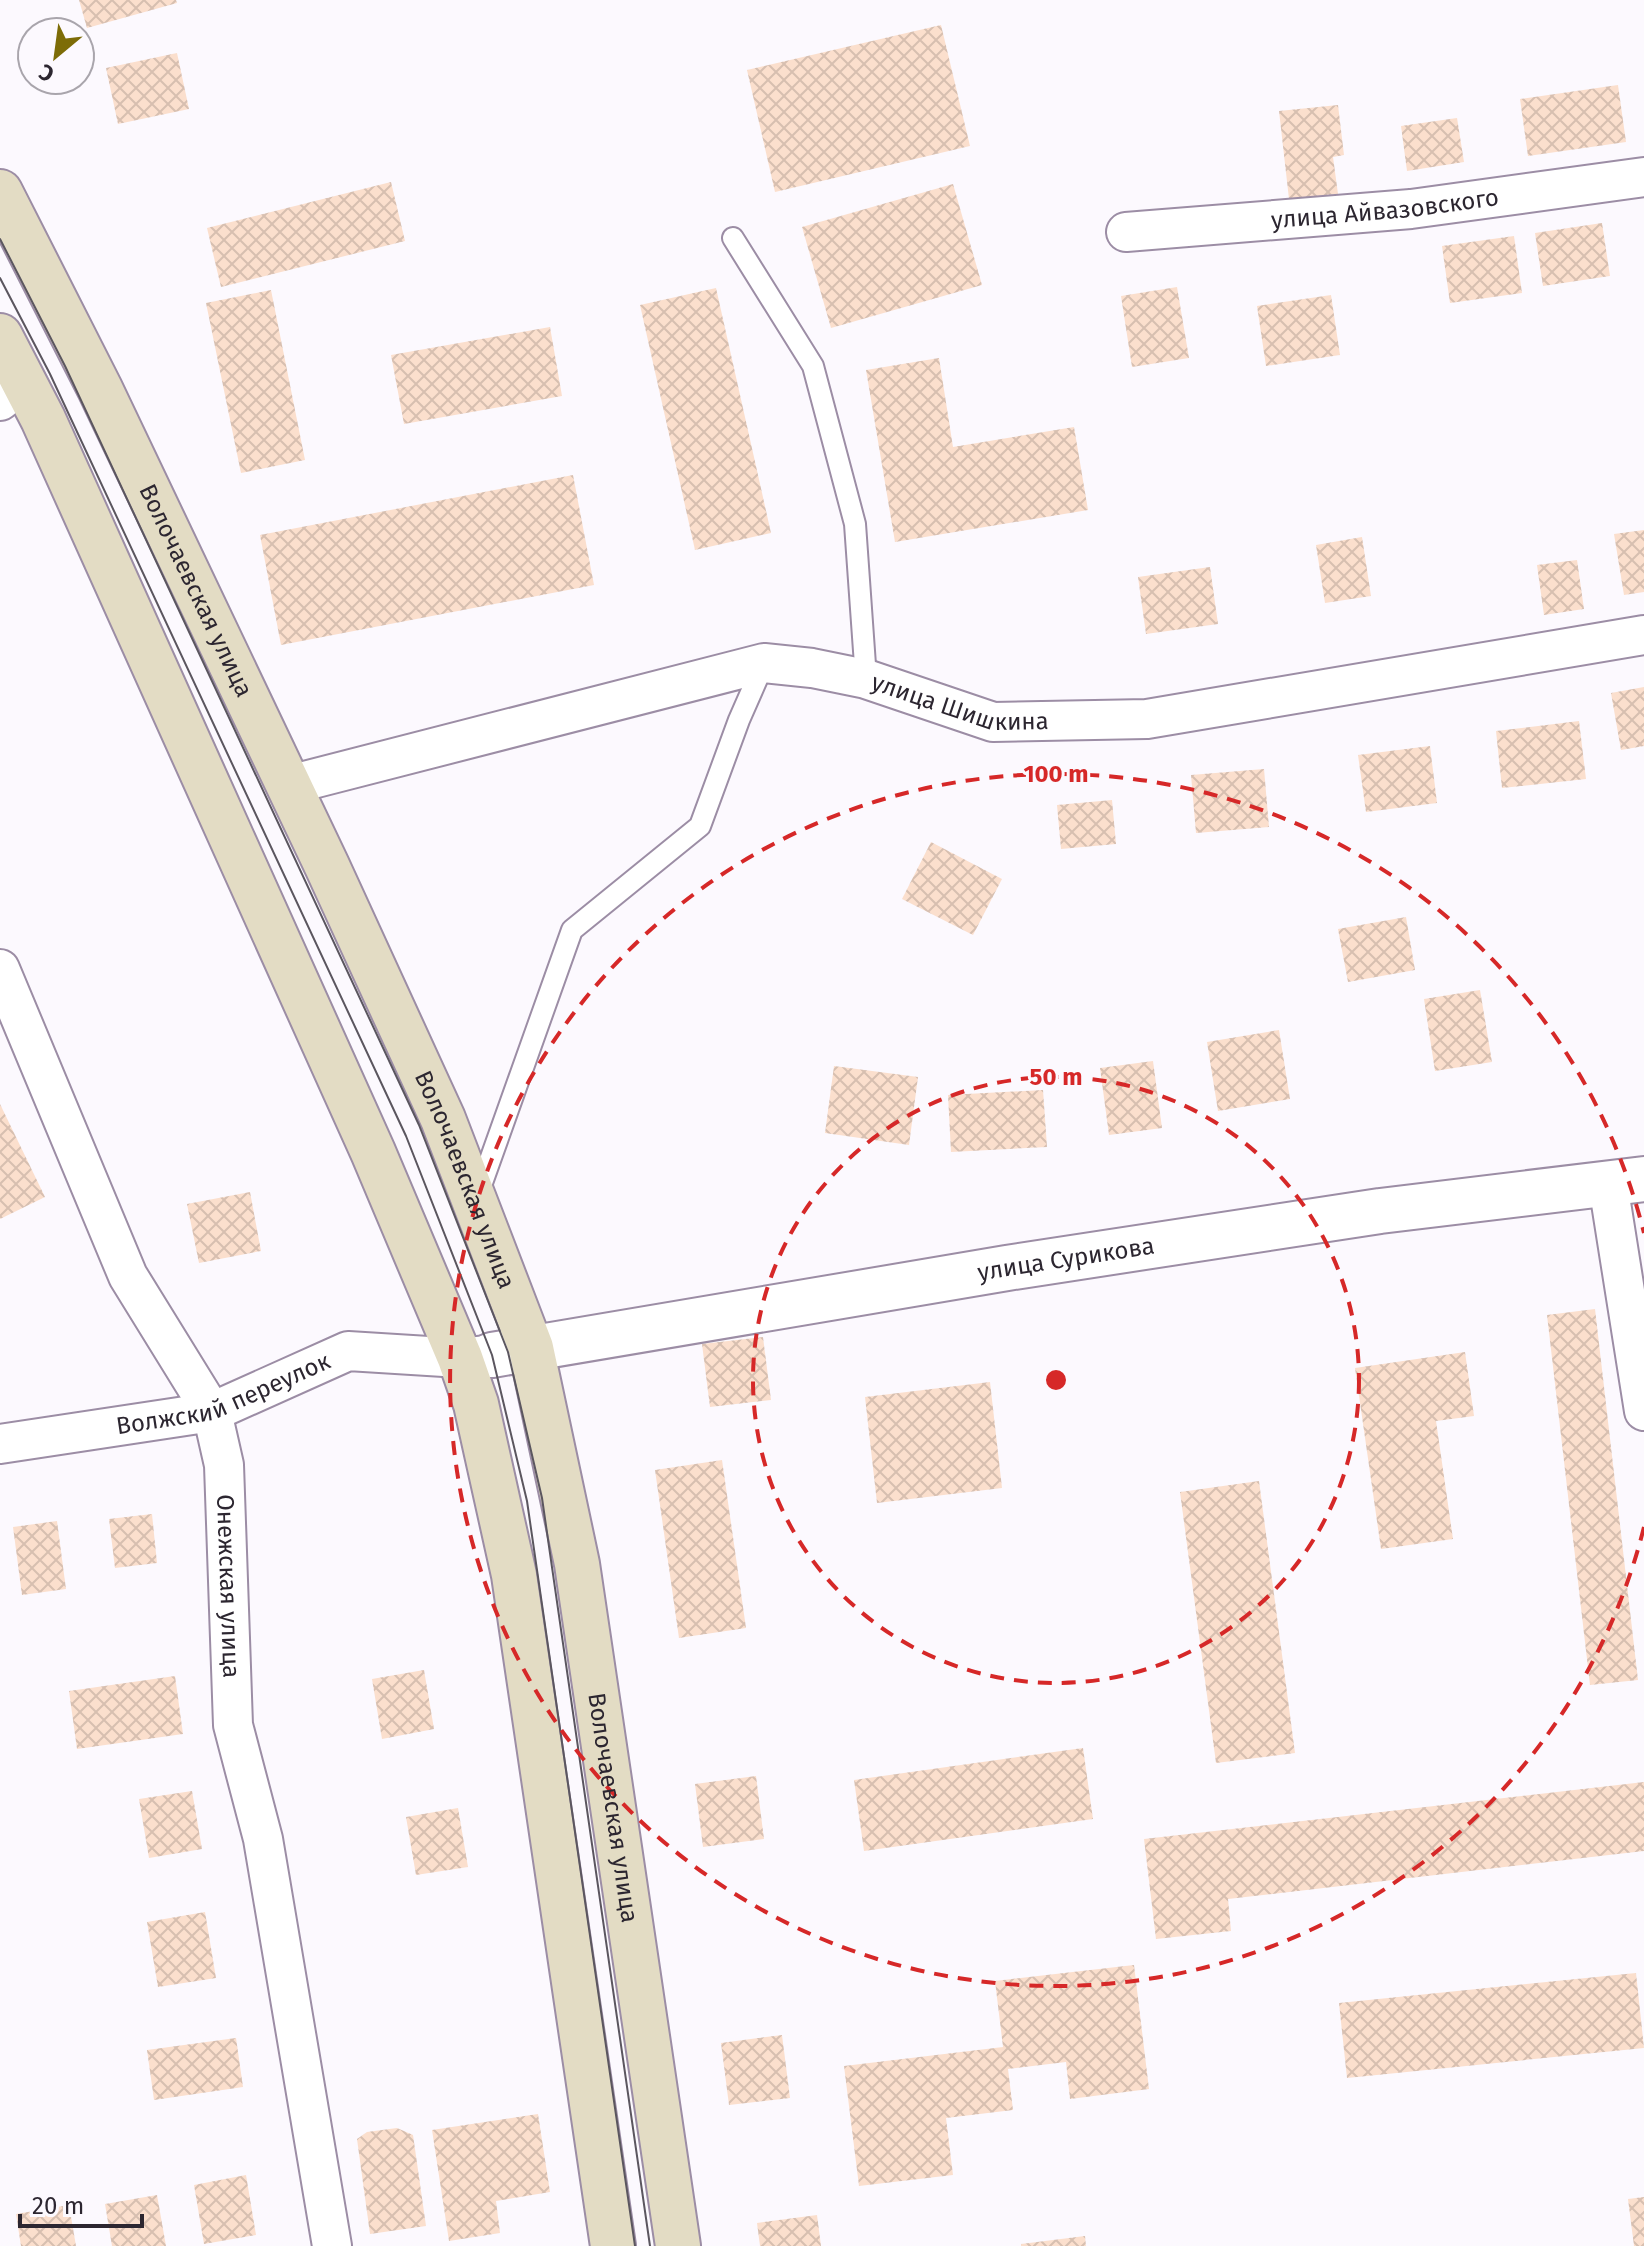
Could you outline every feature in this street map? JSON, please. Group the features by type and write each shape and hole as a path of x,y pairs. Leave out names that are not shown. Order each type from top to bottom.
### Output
{"main road":[{"name":"Волочаевская улица","path":"0,192 100,389 289,785 443,1119 475,1202 494,1354 476,1404 514,1575 613,2246"},
{"name":"Волочаевская улица","path":"0,336 12,392 43,419 373,1152 494,1354 577,1564 678,2246"}],"street":[{"name":"улица Айвазовского","path":"1126,232 1411,209 1644,177"},
{"name":"улица Шишкина","path":"289,785 764,663 812,668 866,679 993,722 1147,719 1644,635"},
{"name":"Онежская улица","path":"0,969 128,1276 212,1412 224,1465 233,1725 263,1839 332,2246"},
{"name":"улица Сурикова","path":"494,1354 1007,1268 1333,1218 1626,1181"},
{"path":"1626,1181 1644,1411"},
{"name":"Волжский переулок","path":"0,1444 212,1412 348,1351 494,1354"}],"lane":[{"path":"733,238 813,366 855,524 866,679"},
{"path":"475,1202 572,930 700,826 739,720 764,663"}],"building":[{"path":"79,0 176,0 177,3 96,26 96,16 84,16"},
{"path":"941,25 970,146 775,192 747,70"},
{"path":"177,53 189,109 118,124 106,68"},
{"path":"1618,85 1626,142 1528,156 1520,99"},
{"path":"1338,105 1344,155 1333,157 1338,194 1289,199 1279,111"},
{"path":"1457,118 1464,162 1407,171 1401,126"},
{"path":"391,182 405,241 221,287 207,228"},
{"path":"953,184 982,285 831,328 802,227"},
{"path":"1602,223 1610,276 1543,286 1535,233"},
{"path":"1514,236 1522,293 1450,303 1442,246"},
{"path":"1177,287 1189,358 1132,367 1121,296"},
{"path":"716,288 771,533 695,550 640,305"},
{"path":"271,290 305,460 241,473 206,303"},
{"path":"1331,295 1340,355 1266,366 1257,306"},
{"path":"550,327 562,396 404,424 391,355"},
{"path":"939,358 953,447 1074,427 1088,510 895,542 866,370"},
{"path":"573,475 594,585 281,645 260,535"},
{"path":"1644,530 1644,592 1624,595 1614,534"},
{"path":"1362,537 1371,596 1325,603 1316,545"},
{"path":"1577,560 1584,609 1544,615 1537,565"},
{"path":"1210,567 1218,624 1146,634 1138,577"},
{"path":"1644,687 1644,746 1621,750 1611,693"},
{"path":"1579,721 1586,779 1502,788 1496,731"},
{"path":"1430,746 1437,803 1366,812 1358,755"},
{"path":"1264,769 1269,827 1196,833 1191,775"},
{"path":"1112,800 1116,844 1061,849 1057,805"},
{"path":"931,842 1002,879 973,935 902,899"},
{"path":"1406,917 1415,970 1348,982 1338,929"},
{"path":"1480,990 1492,1062 1435,1071 1424,999"},
{"path":"1279,1030 1290,1099 1218,1111 1207,1042"},
{"path":"1153,1061 1162,1128 1109,1135 1100,1068"},
{"path":"834,1066 918,1077 909,1145 825,1133"},
{"path":"1043,1090 1047,1147 951,1152 948,1095"},
{"path":"0,1104 45,1197 0,1219"},
{"path":"250,1192 261,1251 199,1263 187,1204"},
{"path":"1595,1309 1638,1680 1590,1685 1547,1315"},
{"path":"763,1337 771,1400 710,1407 702,1344"},
{"path":"1465,1352 1474,1416 1436,1421 1453,1539 1381,1549 1355,1368"},
{"path":"990,1382 1002,1488 877,1503 865,1397"},
{"path":"722,1460 746,1628 679,1638 655,1470"},
{"path":"1259,1481 1295,1753 1216,1763 1180,1492"},
{"path":"152,1514 157,1563 115,1568 109,1519"},
{"path":"57,1521 66,1589 22,1595 13,1527"},
{"path":"424,1670 434,1729 382,1739 372,1679"},
{"path":"175,1676 183,1734 77,1749 69,1691"},
{"path":"1083,1748 1093,1819 864,1851 854,1780"},
{"path":"756,1776 764,1839 703,1847 695,1784"},
{"path":"1644,1782 1644,1851 1228,1899 1231,1931 1156,1939 1144,1839"},
{"path":"192,1791 202,1849 149,1858 139,1799"},
{"path":"458,1808 468,1867 416,1875 406,1817"},
{"path":"205,1912 216,1978 158,1987 147,1922"},
{"path":"1134,1965 1149,2089 1070,2099 1066,2062 1008,2069 1013,2110 946,2118 953,2175 859,2186 844,2066 1003,2047 995,1981"},
{"path":"1636,1973 1644,2048 1347,2078 1339,2003"},
{"path":"782,2035 790,2098 729,2105 721,2043"},
{"path":"236,2038 243,2087 154,2100 147,2050"},
{"path":"538,2114 550,2192 496,2201 500,2233 449,2241 432,2130"},
{"path":"397,2128 413,2135 426,2226 370,2234 357,2139 367,2132"},
{"path":"246,2175 256,2235 204,2244 194,2185"},
{"path":"157,2195 166,2246 112,2246 105,2204"},
{"path":"1644,2197 1644,2246 1634,2246 1628,2199"},
{"path":"69,2205 76,2246 21,2246 16,2214"},
{"path":"817,2215 821,2246 760,2246 757,2223"},
{"path":"1085,2236 1086,2246 1021,2246 1021,2244"}],"tram line":[{"path":"0,239 65,366 419,1125 508,1352 542,1498 650,2246"},
{"path":"0,278 50,374 406,1136 492,1355 527,1501 635,2246"}]}
